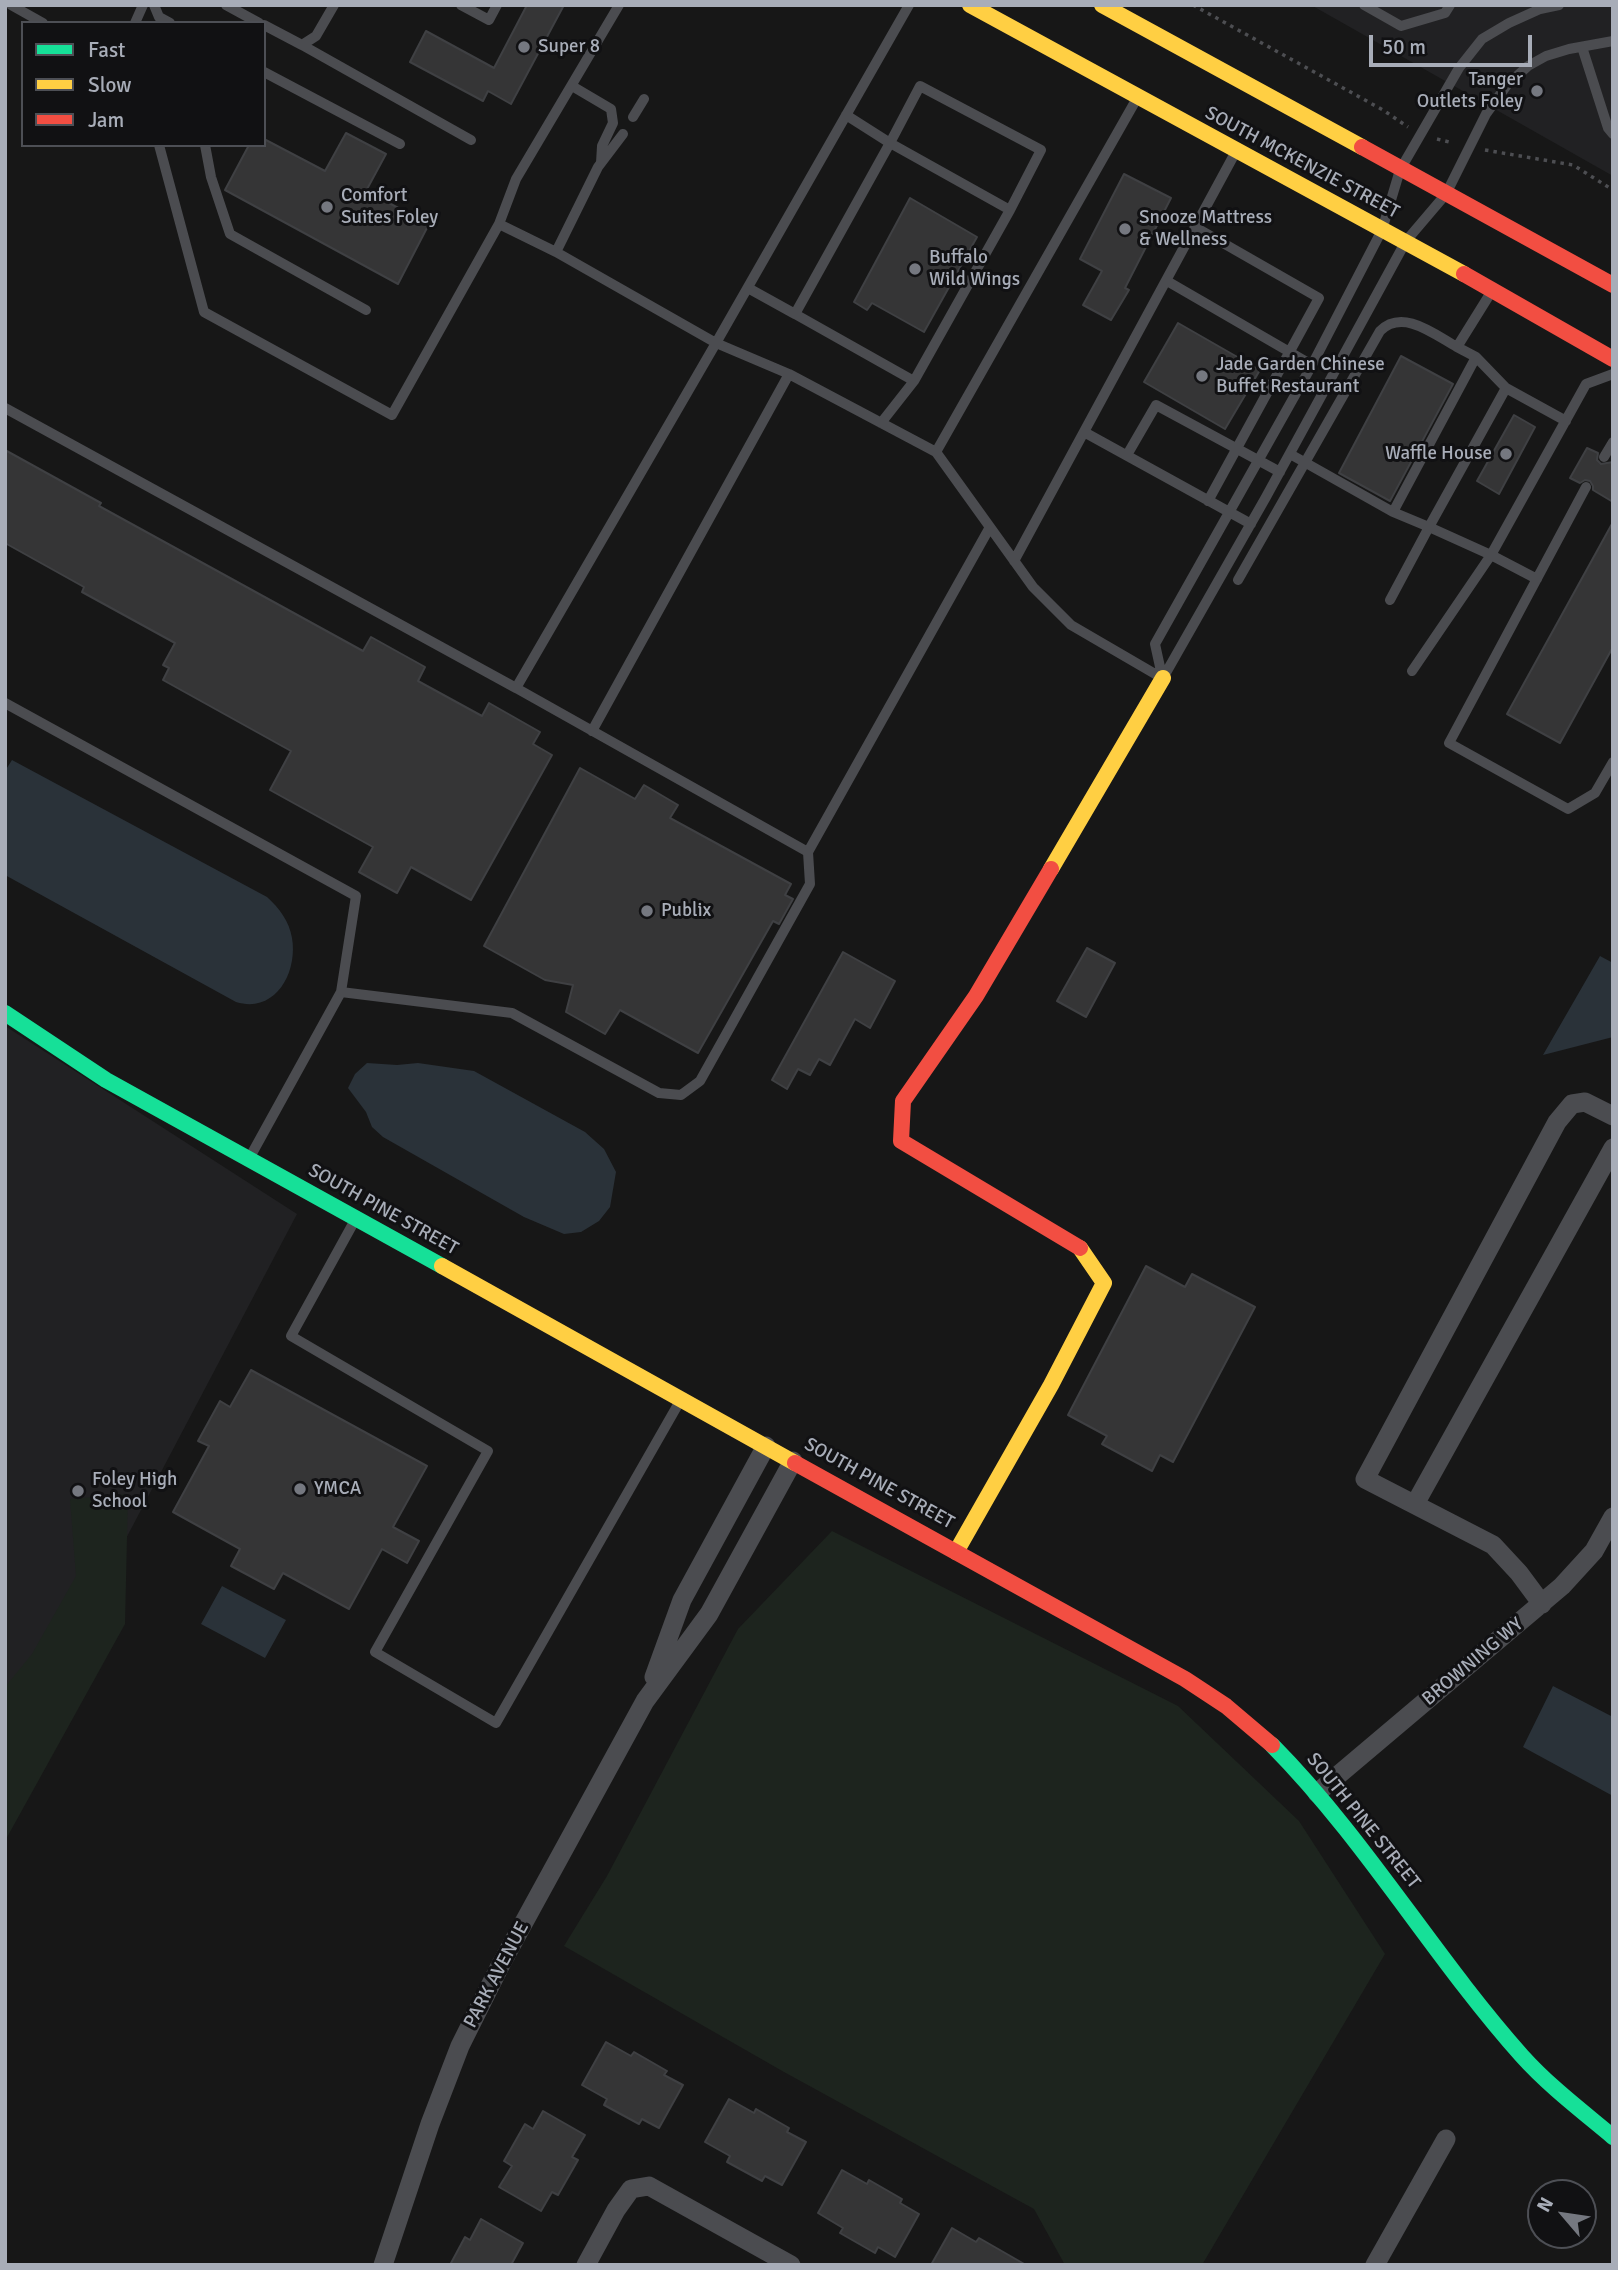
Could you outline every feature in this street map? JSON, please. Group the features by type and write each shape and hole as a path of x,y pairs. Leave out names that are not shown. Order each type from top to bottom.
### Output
{"street":[{"name":"SOUTH MCKENZIE STREET","path":"970,5 1406,241 1613,359"},
{"name":"SOUTH MCKENZIE STREET","path":"1103,7 1446,194"},
{"path":"1446,194 1613,285"},
{"path":"956,1552 1073,1348 1104,1283 1078,1245 901,1141 903,1101 976,996 1163,678"},
{"name":"SOUTH PINE STREET","path":"5,1013 106,1080 1196,1686 1238,1714 1264,1737 1345,1825 1522,2056 1568,2100 1613,2137"},
{"path":"1542,1604 1519,1573 1493,1545 1365,1479 1557,1122 1573,1104 1585,1102 1613,1116"},
{"path":"1415,1504 1613,1148"},
{"name":"PARK AVENUE","path":"645,1701 682,1600 766,1446"},
{"name":"PARK AVENUE","path":"383,2265 430,2124 460,2046 500,1966 645,1701 709,1614 793,1461"},
{"name":"BROWNING WY","path":"1317,1793 1562,1586 1594,1551 1613,1517"},
{"path":"1375,2265 1446,2139"},
{"path":"586,2265 631,2189 649,2186 791,2265"}],"lane":[{"path":"11,5 39,21"},
{"path":"136,21 143,5"},
{"path":"154,5 159,17 166,21"},
{"path":"226,5 255,21"},
{"path":"302,45 316,36 334,5"},
{"path":"461,5 489,20 497,5"},
{"path":"160,147 204,312 392,415 499,224 516,179 620,5"},
{"path":"516,688 909,5"},
{"path":"1364,5 1401,26 1445,13 1451,5"},
{"path":"1163,678 1155,644 1312,365 1382,230 1400,170 1459,68 1482,38 1540,9 1559,5"},
{"path":"266,26 471,140"},
{"path":"1163,678 1280,472 1406,241 1446,194 1486,114 1507,85 1528,66 1546,56 1613,41"},
{"path":"1582,47 1608,128 1613,134"},
{"path":"266,73 400,144"},
{"path":"572,86 611,109 613,123 602,146 601,163"},
{"path":"795,314 920,86 1041,150 914,381 881,424"},
{"path":"936,452 1137,97"},
{"path":"633,117 644,99"},
{"path":"846,115 890,143 1010,209"},
{"path":"556,252 601,163 623,135"},
{"path":"205,147 211,177 230,234 366,310"},
{"path":"1014,561 1236,151"},
{"path":"499,224 556,252 716,343 789,374 936,452 1033,587 1071,625 1163,678"},
{"path":"1195,227 1319,298 1208,501"},
{"path":"1167,281 1312,365"},
{"path":"748,288 914,381"},
{"path":"1457,347 1492,290"},
{"path":"1238,580 1374,339 1386,324 1406,321 1476,357 1506,388 1566,421"},
{"path":"1393,512 1476,357"},
{"path":"592,731 789,374"},
{"path":"1412,671 1491,555 1586,384 1613,374"},
{"path":"1390,600 1506,388"},
{"path":"1127,455 1156,405 1280,472"},
{"path":"5,408 516,688 808,852"},
{"path":"1084,432 1251,524"},
{"path":"1604,457 1613,442"},
{"path":"1290,454 1393,512 1491,555 1537,579"},
{"path":"1586,487 1449,743 1568,809 1595,793 1613,762"},
{"path":"341,992 512,1013 659,1093 681,1095 700,1081 810,884 808,852 990,527"},
{"path":"5,704 356,896 341,992 249,1159"},
{"path":"355,1219 291,1336 488,1451 375,1652 496,1723 681,1398"}],"path":[{"path":"1193,5 1383,110 1421,135 1469,147 1573,166 1613,190"}],"shaded area":[{"name":"Tanger Outlets Foley","path":"1311,5 1613,5 1613,176"},
{"path":"12,760 267,897 283,916 292,938 291,964 281,988 262,1002 236,1002 5,875 5,771"},
{"path":"1600,956 1613,963 1613,1037 1543,1055"},
{"name":"Foley High School","path":"5,1026 297,1214 5,1768"},
{"path":"367,1063 418,1063 474,1071 585,1132 604,1149 616,1172 610,1207 599,1221 581,1232 564,1234 524,1217 383,1137 372,1127 366,1112 348,1088 355,1074"},
{"path":"128,1494 125,1624 5,1841 5,1687 32,1654 76,1576 70,1499"},
{"path":"832,1531 1178,1706 1299,1821 1385,1954 1202,2265 1065,2265 1034,2209 784,2072 564,1946 607,1876 738,1629"},
{"path":"222,1586 286,1620 265,1658 201,1624"},
{"path":"1553,1686 1613,1717 1613,1796 1523,1747"}],"building":[{"name":"Super 8","path":"527,5 564,5 511,104 488,91 483,101 410,62 426,31 494,68"},
{"name":"Comfort Suites Foley","path":"346,133 386,154 366,191 429,224 398,284 225,190 248,147 266,147 266,140 325,171"},
{"name":"Snooze Mattress & Wellness","path":"1124,174 1171,198 1125,288 1129,290 1111,320 1083,305 1102,271 1080,259"},
{"name":"Buffalo Wild Wings","path":"910,198 977,237 924,332 872,303 867,310 854,302"},
{"name":"Jade Garden Chinese Buffet Restaurant","path":"1178,323 1260,370 1225,429 1144,382"},
{"path":"1401,356 1453,384 1390,501 1339,473"},
{"name":"Waffle House","path":"1514,415 1535,427 1499,494 1477,481"},
{"path":"1587,448 1598,453 1597,460 1601,464 1613,462 1613,502 1593,490 1590,481 1580,483 1570,478"},
{"path":"5,450 101,503 99,506 363,651 371,637 425,667 418,681 482,716 489,703 540,732 533,744 552,755 471,900 411,867 397,893 359,872 373,847 270,790 291,751 163,680 169,668 163,665 175,643 82,592 84,587 5,543"},
{"path":"1613,522 1613,647 1560,743 1507,714"},
{"name":"Publix","path":"580,768 635,799 644,785 678,805 670,818 791,884 785,895 793,899 779,924 773,921 698,1053 620,1010 605,1034 566,1012 573,985 545,980 484,946"},
{"path":"1087,948 1115,963 1086,1017 1057,1001"},
{"path":"843,952 895,981 870,1028 855,1019 830,1065 819,1059 810,1075 798,1069 787,1089 772,1080"},
{"path":"1146,1266 1185,1287 1192,1274 1255,1307 1173,1462 1160,1455 1152,1471 1102,1444 1107,1436 1068,1415"},
{"name":"YMCA","path":"251,1370 427,1466 393,1527 419,1541 407,1563 382,1549 349,1609 283,1573 274,1589 231,1566 240,1549 173,1512 209,1446 198,1441 220,1401 230,1407"},
{"path":"606,2042 631,2056 634,2052 667,2071 664,2075 683,2085 659,2128 642,2119 639,2124 604,2105 607,2099 582,2085"},
{"path":"729,2099 754,2113 756,2109 789,2128 787,2132 806,2142 782,2185 765,2176 762,2181 727,2162 730,2156 705,2142"},
{"path":"543,2111 585,2135 572,2157 578,2160 558,2195 552,2192 541,2211 499,2187 512,2166 504,2161 525,2124 533,2129"},
{"path":"842,2170 867,2184 869,2180 902,2199 900,2203 919,2214 895,2257 878,2247 875,2253 840,2233 843,2228 818,2213"},
{"path":"481,2219 523,2243 511,2265 450,2265 465,2237 470,2240"},
{"path":"952,2228 976,2242 979,2238 1026,2265 931,2265"}],"traffic: fast":[{"path":"5,1013 106,1080 442,1266"},
{"path":"1272,1745 1338,1820 1459,1979 1522,2056 1554,2088 1613,2137"}],"traffic: slow":[{"path":"970,5 1464,274"},
{"path":"1102,5 1362,147"},
{"path":"1051,869 1163,678"},
{"path":"956,1552 1051,1385 1104,1283 1080,1248"},
{"path":"442,1266 795,1463"}],"traffic: jam":[{"path":"1362,147 1613,285"},
{"path":"1464,274 1613,359"},
{"path":"1051,869 976,996 903,1101 901,1141 1080,1248"},
{"path":"795,1463 1185,1679 1226,1706 1272,1745"}],"place":[{"name":"Super 8","path":"524,47"},
{"name":"Tanger Outlets Foley","path":"1537,91"},
{"name":"Comfort Suites Foley","path":"327,207"},
{"name":"Snooze Mattress & Wellness","path":"1125,229"},
{"name":"Buffalo Wild Wings","path":"915,269"},
{"name":"Jade Garden Chinese Buffet Restaurant","path":"1202,376"},
{"name":"Waffle House","path":"1506,454"},
{"name":"Publix","path":"647,911"},
{"name":"YMCA","path":"300,1489"},
{"name":"Foley High School","path":"78,1491"}]}
